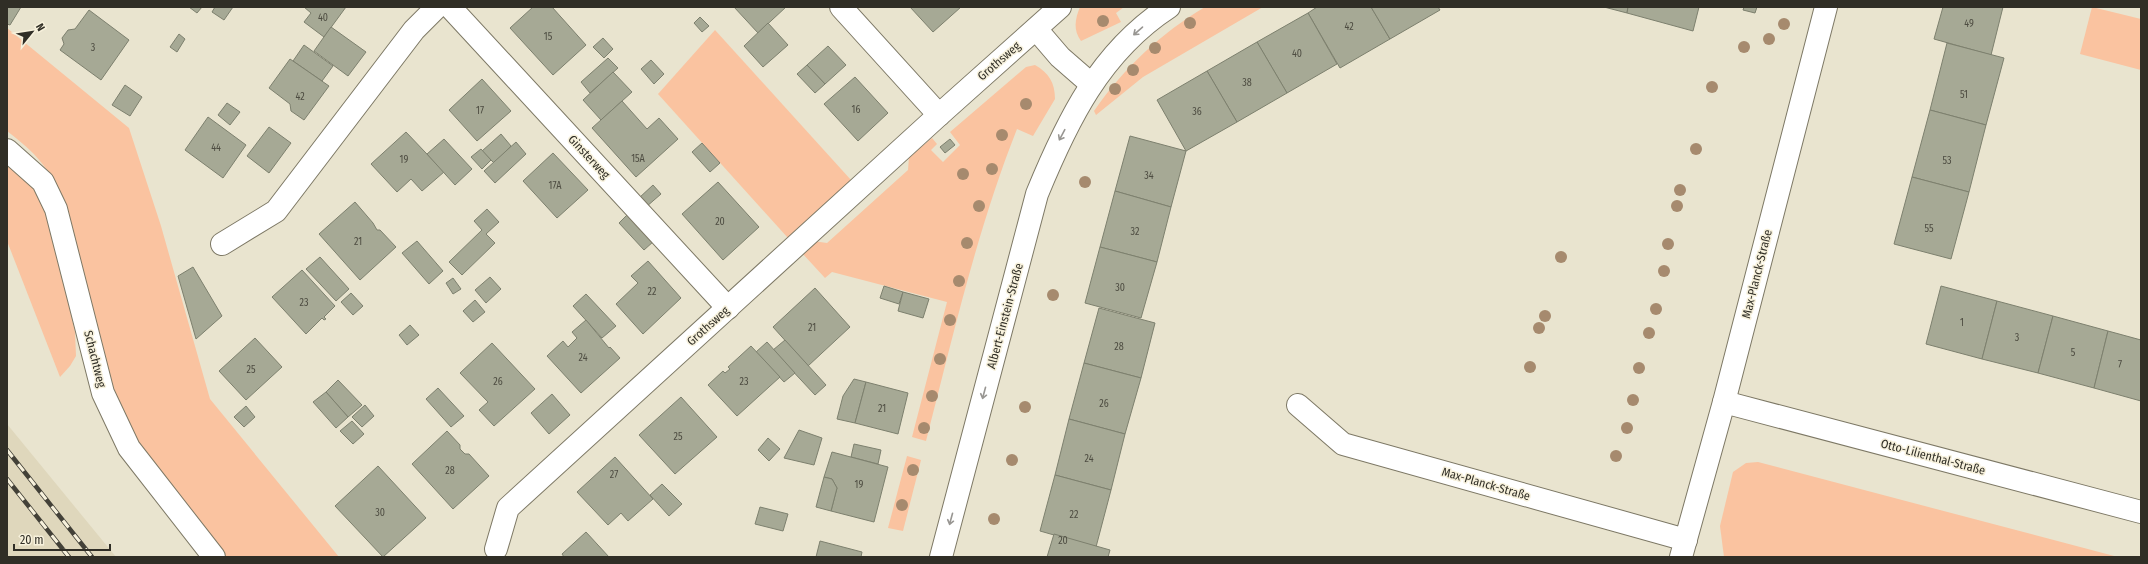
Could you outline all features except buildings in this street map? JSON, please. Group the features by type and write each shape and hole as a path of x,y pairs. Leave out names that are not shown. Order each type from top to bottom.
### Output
{"street":[{"path":"841,7 939,115"},
{"name":"Grothsweg","path":"496,549 508,508 939,115 1060,7"},
{"name":"Albert-Einstein-Straße","path":"941,557 1037,194 1060,138 1091,84 1126,42 1169,7"},
{"name":"Max-Planck-Straße","path":"1298,405 1343,444 1683,548 1724,402 1826,7"},
{"name":"Ginsterweg","path":"222,244 276,211 436,8 728,308"},
{"path":"1036,29 1060,57 1091,84"},
{"name":"Schachtweg","path":"7,150 43,182 56,209 103,393 129,448 214,557"},
{"name":"Otto-Lilienthal-Straße","path":"1724,402 2141,512"}],"shaded area":[{"path":"1080,7 1124,7 1116,13 1121,22 1081,41 1078,37 1076,29 1077,16"},
{"path":"1205,7 1263,7 1143,77 1096,115 1094,111 1130,66 1173,28"},
{"path":"2092,7 2141,19 2141,70 2080,54"},
{"path":"7,28 129,128 161,226 210,399 339,557 226,557 134,439 118,408 65,202 48,171 41,162 7,131"},
{"path":"715,30 851,180 788,238 658,94"},
{"path":"1035,65 1044,71 1050,79 1054,88 1055,99 1033,136 1017,129 978,244 926,441 912,437 947,302 832,272 825,278 802,253 813,241 827,243 908,170 909,157 932,138 937,144 931,150 943,162 960,145 950,132 1026,67"},
{"path":"7,164 33,186 49,216 75,332 76,356 70,366 60,377 7,241"},
{"path":"7,424 116,557 7,557"},
{"path":"907,456 921,460 903,531 888,528"},
{"path":"1758,462 2118,557 1724,557 1720,526 1733,472 1746,463"}],"railway":[{"path":"7,450 92,557"},
{"path":"7,479 69,557"}]}
